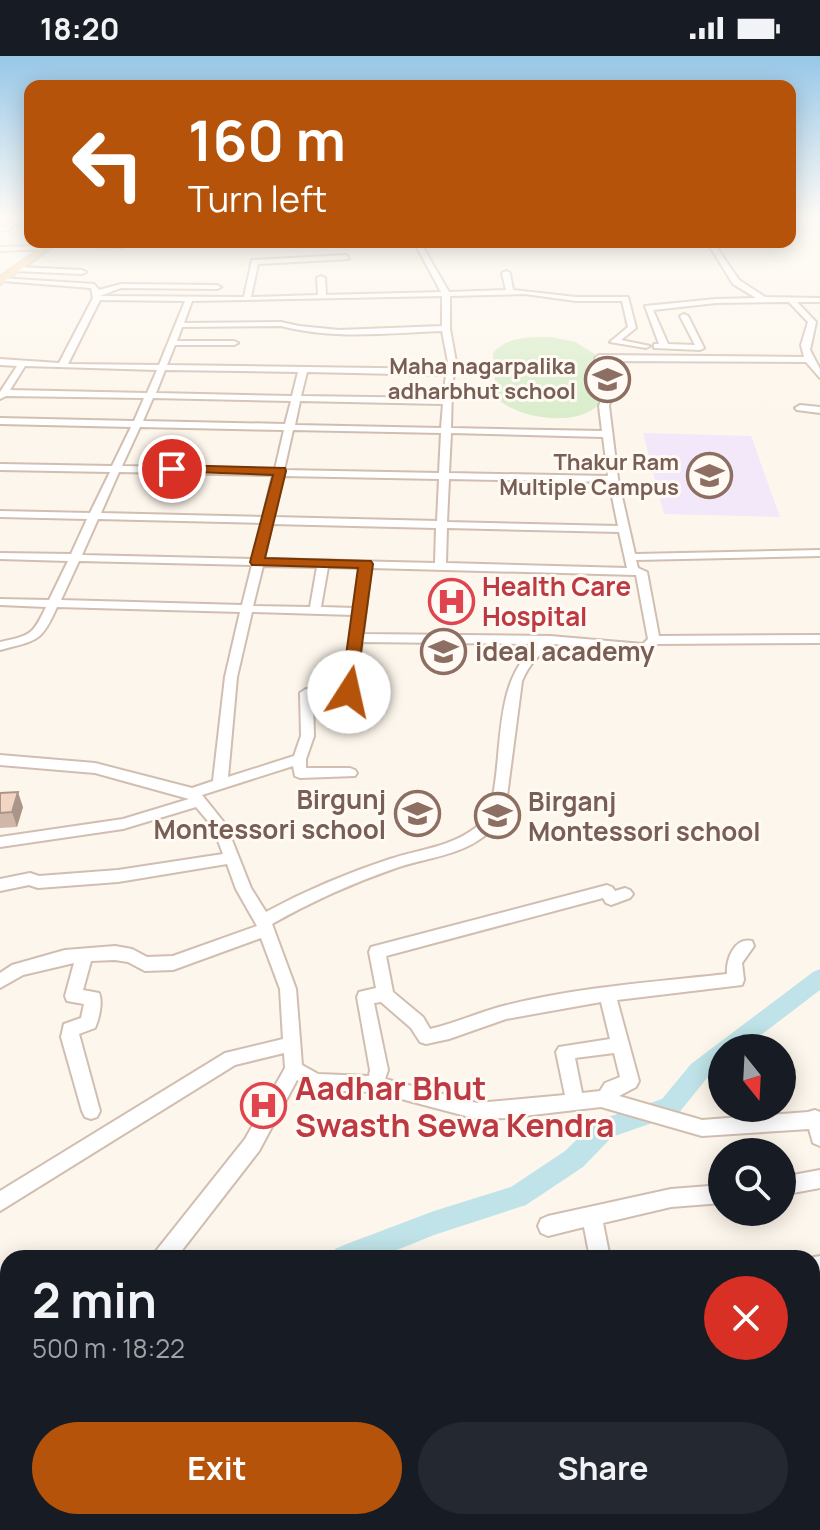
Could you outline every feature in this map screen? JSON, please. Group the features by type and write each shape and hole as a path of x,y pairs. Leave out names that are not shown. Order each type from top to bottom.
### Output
{"street":[{"path":"93,286 97,296"},
{"path":"62,366 97,296 121,286 131,286"},
{"path":"215,298 218,286"},
{"path":"247,299 250,286"},
{"path":"321,286 322,295"},
{"path":"440,565 447,401 452,362 446,328 446,294 441,286"},
{"path":"508,286 510,294"},
{"path":"743,286 767,300"},
{"path":"97,296 247,299 542,292 545,296 576,299 625,299 632,328 614,342 700,348 684,316"},
{"path":"0,646 32,638 41,630 137,425 190,297"},
{"path":"665,347 648,308 705,302 820,300"},
{"path":"793,302 812,322 806,344 806,360 820,375"},
{"path":"179,325 281,324 295,331 318,332 446,328"},
{"path":"172,343 234,343"},
{"path":"806,344 820,345"},
{"path":"646,346 646,359"},
{"path":"633,571 613,479 604,406 608,393 599,358 806,360"},
{"path":"0,362 62,366 449,372"},
{"path":"2,396 22,364"},
{"path":"220,785 231,677 303,369"},
{"path":"2,396 150,395 447,401"},
{"path":"800,408 820,410"},
{"path":"0,421 607,434"},
{"path":"0,467 613,479"},
{"path":"0,514 623,529"},
{"path":"629,557 820,553"},
{"path":"0,556 641,572 654,640"},
{"path":"315,610 323,563"},
{"path":"349,692 366,564"},
{"path":"0,602 360,612"},
{"path":"358,638 550,640 646,648 654,640 820,639"},
{"path":"0,981 18,970 84,956 115,953 156,966 192,958 264,926 309,895 480,833 491,822 505,772 513,690 518,672 550,640"},
{"path":"0,842 123,824 220,785 299,759 304,753 307,735 306,693 349,692 380,696"},
{"path":"299,759 300,773 350,773"},
{"path":"0,760 95,768 195,797 219,825 288,989 294,1069 252,1145 169,1250"},
{"path":"0,885 30,879 38,882 118,876 231,858"},
{"path":"625,894 611,899 607,891 377,952 385,994 421,1024 426,1037 506,1012 607,994 736,980 734,962 746,946"},
{"path":"84,956 73,996 93,998 89,1023 70,1029 70,1037 91,1111"},
{"path":"375,1084 379,1070 365,997 385,994"},
{"path":"606,1100 611,1089 630,1081 607,994"},
{"path":"0,1202 231,1058 292,1044"},
{"path":"575,1102 565,1052 621,1045"},
{"path":"294,1069 316,1082 375,1084 477,1111 606,1100 702,1128 818,1125"},
{"path":"796,1183 820,1179"},
{"path":"548,1226 671,1198 708,1195"},
{"path":"592,1217 598,1250"}],"shaded area":[{"name":"Thakur Ram Multiple Campus","path":"643,433 751,436 780,517 664,514"}],"green space":[{"path":"551,337 575,342 595,354 605,395 597,406 585,413 570,417 536,416 520,412 496,397 493,353 512,340"}],"building":[{"path":"18,792 12,812 0,813 0,793"}],"waterway":[{"path":"746,1034 820,978"},
{"path":"365,1250 434,1223 517,1197 574,1159 604,1129 670,1107 708,1064"}],"place":[{"name":"Maha nagarpalika adharbhut school","path":"607,379"},
{"name":"Thakur Ram Multiple Campus","path":"710,475"},
{"name":"Health Care Hospital","path":"451,601"},
{"name":"ideal academy","path":"444,651"},
{"name":"Birgunj Montessori school","path":"417,814"},
{"name":"Birganj Montessori school","path":"497,816"},
{"name":"Aadhar Bhut Swasth Sewa Kendra","path":"264,1106"}],"route":[{"path":"172,469 280,471 257,562 366,564 349,692"}]}
